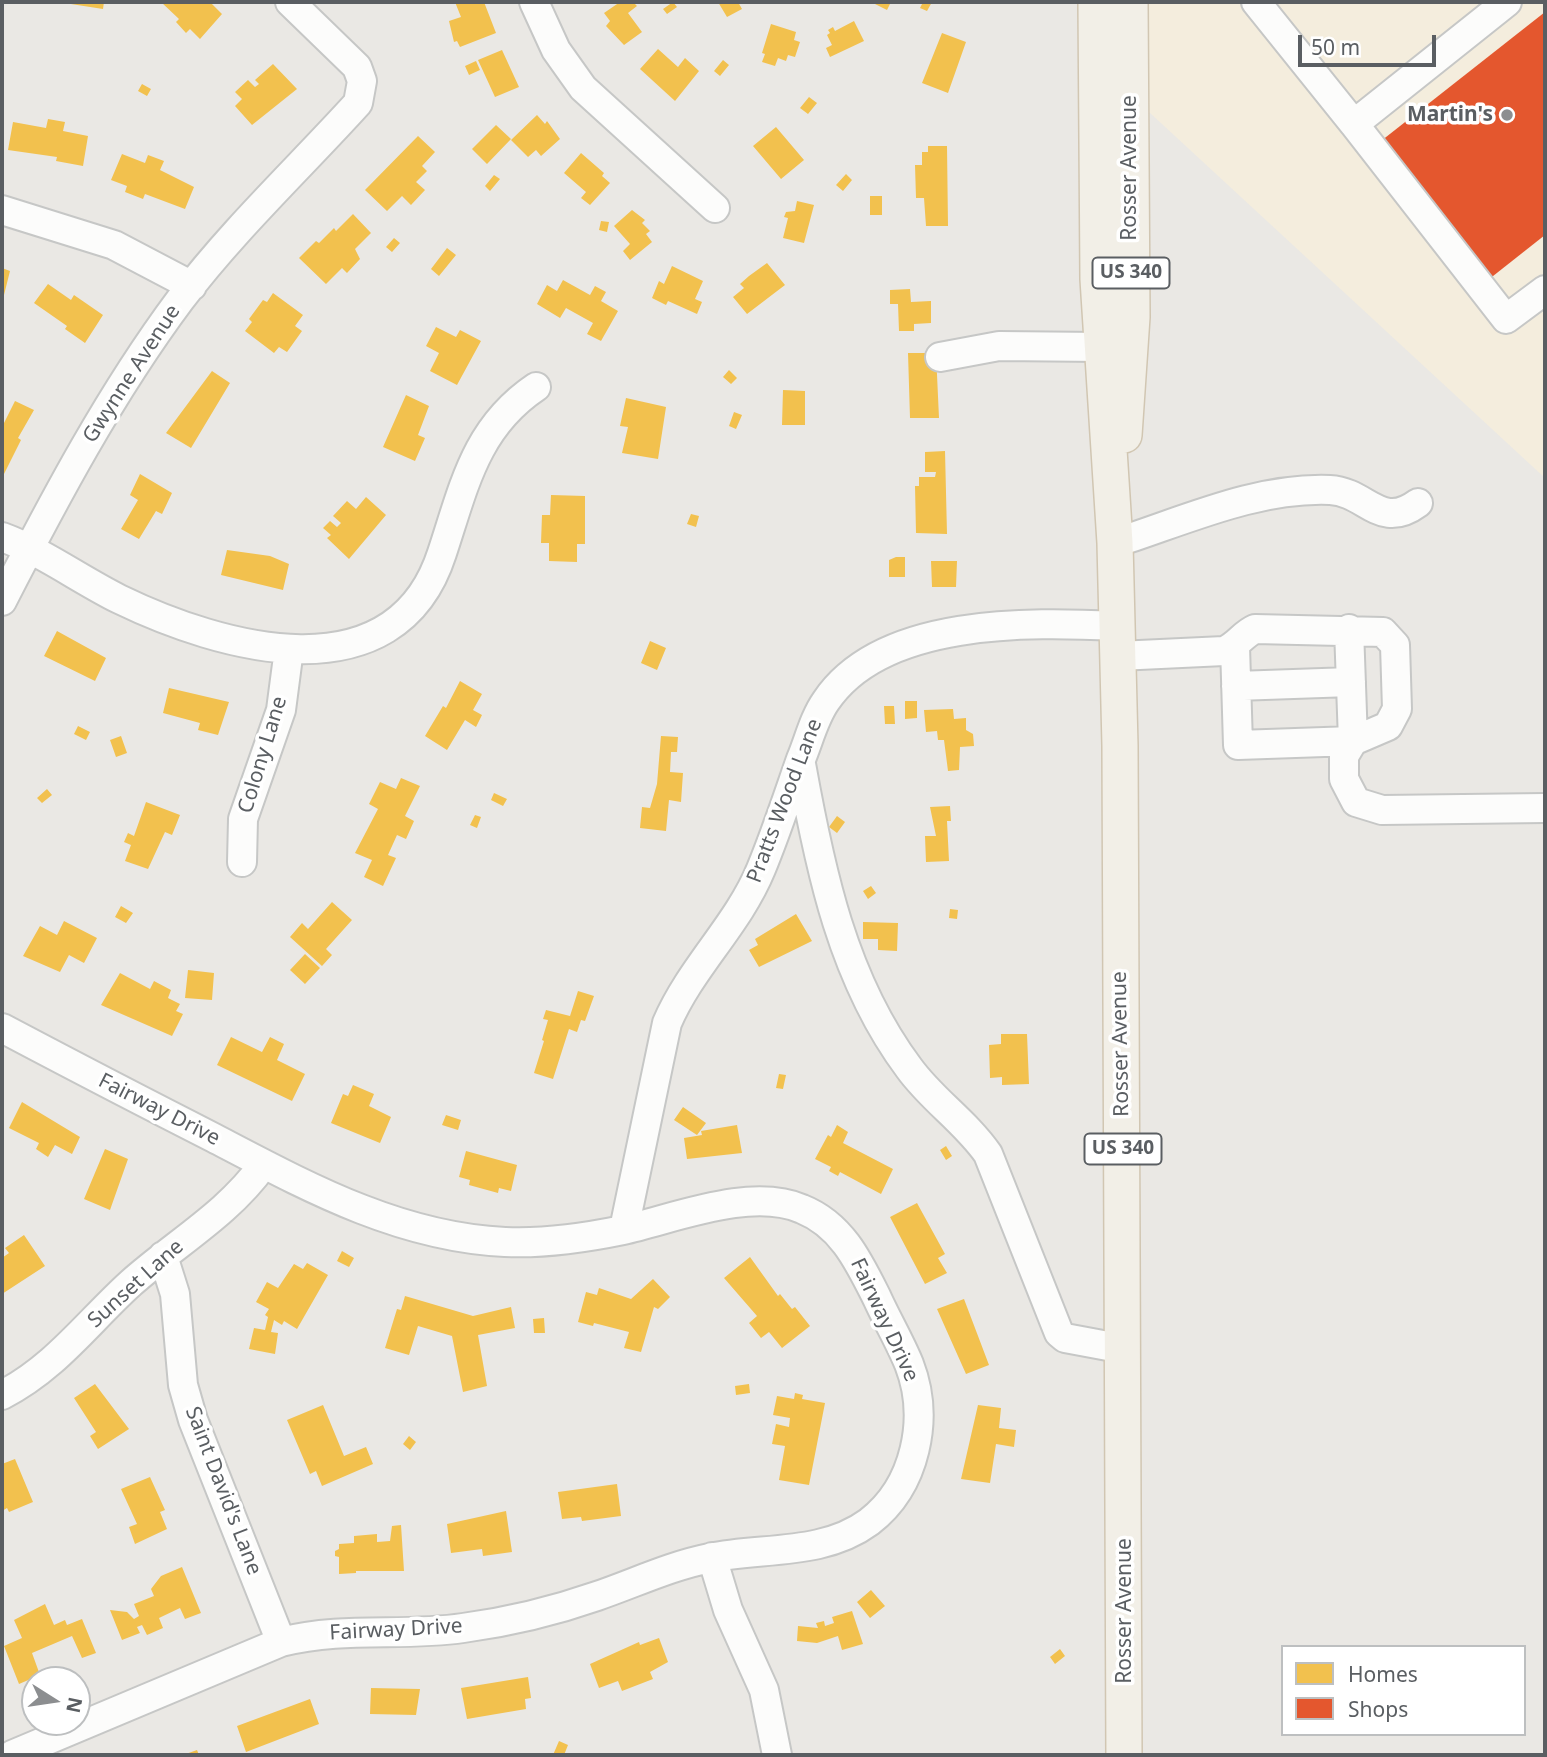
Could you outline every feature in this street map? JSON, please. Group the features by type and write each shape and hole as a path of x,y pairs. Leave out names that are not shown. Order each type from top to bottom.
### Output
{"main road":[{"name":"Rosser Avenue","path":"1096,2 1101,347 1115,543 1118,641 1124,1349 1124,1755"},
{"name":"Rosser Avenue","path":"1115,543 1132,317 1130,2"}],"street":[{"name":"Gwynne Avenue","path":"2,601 90,437 192,286 358,103 362,81 357,67 290,2"},
{"path":"534,2 556,50 583,88 715,208"},
{"path":"1256,2 1506,319 1545,290"},
{"path":"1354,124 1507,2"},
{"path":"2,210 114,245 192,286"},
{"path":"940,357 999,346 1101,347"},
{"path":"2,537 118,598 181,626 251,645 289,649 353,643 396,621 416,604 441,557 461,492 483,439 508,409 536,387"},
{"path":"1115,543 1251,499 1290,490 1350,493 1384,514 1396,514 1418,503"},
{"name":"Pratts Wood Lane","path":"624,1229 667,1023 678,998 751,890 825,702 839,683 873,657 954,633 1001,626 1048,623 1118,641 1224,651 1235,646"},
{"path":"1255,629 1349,629 1383,632 1395,645 1397,709 1388,726 1353,741 1238,745 1235,646 1247,632 1255,629"},
{"path":"1349,629 1353,741 1344,755 1344,779 1356,802 1371,809 1545,808"},
{"name":"Colony Lane","path":"242,862 243,819 281,710 289,649"},
{"path":"1236,686 1351,682"},
{"path":"801,761 814,835 835,923 889,1039 909,1069 974,1134 988,1154 1059,1333 1065,1338 1124,1349"},
{"name":"Fairway Drive","path":"2,1028 330,1198 383,1218 469,1239 546,1242 624,1229 744,1202 775,1202 805,1210 834,1230 857,1258 909,1364 916,1389 917,1440 910,1468 889,1503 868,1522 824,1542 789,1550 712,1557 666,1568 600,1595 550,1611 500,1621 417,1632 347,1630 281,1642 12,1755"},
{"name":"Sunset Lane","path":"2,1395 50,1364 78,1339 109,1304 163,1256 231,1204 263,1165"},
{"name":"Saint David's Lane","path":"163,1256 175,1294 183,1385 192,1420 281,1642"},
{"path":"712,1557 728,1610 764,1690 777,1755"}],"shaded area":[{"path":"1147,2 1545,2 1545,478 1149,112"}],"building: Homes":[{"path":"58,2 104,2 103,9"},
{"path":"161,2 210,2 222,14 200,39 190,29 186,33 176,22 179,19"},
{"path":"455,2 484,2 496,33 460,47 457,41 454,42 449,21 461,17"},
{"path":"620,2 633,2 637,6 628,13 642,32 624,45 606,26 610,21 604,13"},
{"path":"673,2 677,7 667,14 663,9"},
{"path":"718,2 738,2 742,9 727,17"},
{"path":"871,2 891,2 887,10"},
{"path":"923,2 932,2 927,11 920,8"},
{"path":"854,21 864,41 830,57 826,48 832,45 827,35 830,33 828,30 833,27 835,31"},
{"path":"771,24 796,32 794,40 800,42 795,57 788,55 786,61 778,58 775,66 762,62"},
{"path":"942,33 966,42 948,93 922,83"},
{"path":"658,49 678,67 685,58 699,71 675,101 640,69"},
{"path":"502,50 519,87 495,97 478,60"},
{"path":"723,60 729,65 720,76 714,71"},
{"path":"476,61 480,70 469,75 465,66"},
{"path":"273,64 297,89 252,125 235,106 242,99 235,92 248,80 255,87 259,84 255,80"},
{"path":"142,84 151,89 147,96 138,91"},
{"path":"809,97 817,103 808,114 800,108"},
{"path":"537,115 545,124 547,121 560,139 541,156 536,150 528,157 511,140"},
{"path":"48,119 65,122 63,131 88,136 83,166 56,161 57,157 8,150 13,122 46,128"},
{"path":"496,125 511,139 487,164 472,149"},
{"path":"776,127 804,160 781,179 753,146"},
{"path":"418,136 435,152 422,166 427,171 416,182 425,190 411,205 402,196 387,211 365,190"},
{"path":"928,146 947,146 948,226 926,226 924,198 916,198 915,165 922,165 922,152 928,152"},
{"path":"581,153 604,173 602,176 610,183 590,205 581,198 586,192 564,173"},
{"path":"122,154 145,163 148,155 164,161 160,170 194,187 185,209 145,194 143,199 125,192 127,186 111,180"},
{"path":"846,174 852,180 843,191 836,185"},
{"path":"494,175 500,179 490,191 485,186"},
{"path":"870,196 882,196 882,215 870,215"},
{"path":"797,201 814,205 804,243 783,238 788,218 784,217 786,212 795,211"},
{"path":"632,210 645,220 642,223 650,231 646,234 652,242 630,260 623,251 630,244 614,226"},
{"path":"353,214 371,233 355,249 360,259 347,273 342,268 326,284 299,258 316,241 319,243 334,228 336,231"},
{"path":"601,221 609,222 607,232 599,230"},
{"path":"394,238 400,243 392,252 386,247"},
{"path":"447,248 456,255 439,276 431,269"},
{"path":"767,263 785,285 747,314 733,297 744,288 740,284"},
{"path":"672,266 703,281 695,299 702,302 697,314 668,301 666,305 652,298 659,281 664,284"},
{"path":"2,268 10,271 3,299 2,299"},
{"path":"563,280 590,295 595,286 606,292 601,301 618,311 601,341 587,334 593,323 566,308 560,318 537,304 547,285 557,291"},
{"path":"48,284 71,300 74,295 103,315 85,343 65,329 67,326 34,303"},
{"path":"910,289 911,302 931,301 931,323 914,324 914,331 899,331 898,304 890,304 890,290"},
{"path":"273,293 303,315 295,326 302,331 287,352 279,347 274,353 245,331 252,322 249,319 263,300 267,302"},
{"path":"436,327 456,337 460,330 481,341 457,385 430,371 439,353 426,346"},
{"path":"908,353 936,353 939,418 910,418"},
{"path":"729,370 737,378 731,384 723,377"},
{"path":"212,371 230,383 191,448 166,433"},
{"path":"783,390 805,391 805,425 782,425"},
{"path":"406,395 429,406 418,435 425,438 415,461 383,447"},
{"path":"626,398 666,407 658,459 622,453 628,427 620,426"},
{"path":"15,401 34,410 18,438 21,440 4,474 2,427"},
{"path":"734,412 742,415 736,429 729,426"},
{"path":"945,451 947,534 916,533 915,486 919,486 919,477 935,477 936,472 925,472 925,452"},
{"path":"140,474 172,493 162,514 156,511 139,539 121,529 138,500 130,495"},
{"path":"551,495 585,496 585,544 577,544 577,562 549,561 549,543 541,543 542,515 550,515"},
{"path":"366,497 386,515 349,559 327,538 331,535 323,528 330,521 337,527 341,523 333,516 347,501 356,509"},
{"path":"691,514 699,516 696,527 687,524"},
{"path":"227,550 270,556 289,564 283,590 221,575"},
{"path":"905,557 905,577 889,577 889,560"},
{"path":"931,561 957,561 956,587 932,587"},
{"path":"57,631 106,658 95,681 44,656"},
{"path":"650,641 666,648 657,670 641,663"},
{"path":"460,681 482,694 473,710 482,715 476,727 465,720 447,750 425,736 443,706 446,708"},
{"path":"169,688 229,702 218,735 198,730 200,723 163,713"},
{"path":"905,701 917,701 917,718 905,719"},
{"path":"884,706 894,706 895,724 885,724"},
{"path":"953,709 954,719 966,718 966,730 973,734 974,746 960,747 959,770 948,771 944,740 938,740 937,731 926,732 924,710"},
{"path":"78,726 90,732 86,740 74,734"},
{"path":"121,736 127,753 116,757 110,740"},
{"path":"661,736 678,737 677,752 671,752 670,772 683,773 681,802 669,800 666,831 640,828 642,807 650,808 657,784"},
{"path":"401,778 420,786 405,816 414,821 406,839 397,835 388,855 396,858 383,886 364,877 372,860 355,853 378,809 369,804 380,782 396,789"},
{"path":"47,789 52,795 42,803 37,798"},
{"path":"494,793 507,799 503,806 491,800"},
{"path":"146,802 180,815 172,835 165,832 148,869 125,861 131,845 124,842 128,833 134,836"},
{"path":"950,806 951,821 947,821 949,861 926,862 925,836 936,836 930,807"},
{"path":"475,815 481,817 477,828 470,825"},
{"path":"837,816 845,822 837,833 829,827"},
{"path":"871,886 876,893 868,899 863,891"},
{"path":"332,902 352,920 326,949 332,955 322,966 290,937 302,923 308,929"},
{"path":"121,906 133,913 126,923 115,917"},
{"path":"950,909 958,910 957,919 949,918"},
{"path":"796,914 812,941 759,967 749,950 758,945 755,939"},
{"path":"64,921 97,938 84,963 69,955 60,972 23,956 40,926 57,935"},
{"path":"863,922 898,923 897,951 878,950 878,939 863,939"},
{"path":"305,954 320,968 305,984 290,970"},
{"path":"188,970 214,973 212,1000 185,998"},
{"path":"120,973 150,989 154,981 171,990 168,998 180,1004 176,1011 183,1014 172,1036 101,1005"},
{"path":"578,991 594,996 585,1021 581,1020 577,1032 569,1029 553,1079 534,1073 548,1020 543,1019 546,1010 570,1016"},
{"path":"1001,1034 1027,1034 1029,1084 1002,1085 1002,1077 990,1078 989,1045 1001,1044"},
{"path":"231,1037 262,1052 270,1037 284,1044 277,1060 305,1074 292,1101 217,1065"},
{"path":"779,1074 786,1075 783,1089 776,1088"},
{"path":"353,1085 374,1094 369,1106 391,1117 380,1143 331,1123 343,1094 348,1096"},
{"path":"22,1102 80,1137 72,1154 55,1145 48,1157 36,1149 39,1143 9,1128"},
{"path":"683,1107 706,1123 697,1135 674,1120"},
{"path":"446,1115 461,1120 458,1130 442,1125"},
{"path":"737,1125 742,1153 687,1159 684,1138 702,1135 701,1131"},
{"path":"837,1125 848,1132 843,1143 893,1169 881,1194 840,1172 838,1176 829,1171 831,1167 815,1159 828,1135 831,1137"},
{"path":"946,1146 952,1156 946,1160 940,1150"},
{"path":"105,1149 128,1159 110,1210 84,1199"},
{"path":"466,1151 517,1165 511,1191 499,1188 498,1193 469,1185 470,1180 459,1177"},
{"path":"917,1203 945,1254 938,1258 947,1273 925,1284 890,1217"},
{"path":"24,1235 45,1266 2,1294 2,1258 9,1253 5,1248"},
{"path":"342,1251 354,1258 349,1267 337,1261"},
{"path":"750,1257 778,1296 780,1294 792,1309 795,1307 810,1326 782,1348 769,1332 761,1338 749,1323 757,1316 724,1278"},
{"path":"307,1263 328,1275 297,1329 284,1321 282,1325 274,1320 271,1332 278,1333 275,1354 249,1349 254,1328 265,1330 268,1317 265,1315 269,1309 256,1302 267,1282 278,1288 294,1264 303,1269"},
{"path":"653,1279 670,1297 658,1309 654,1307 641,1352 624,1348 629,1332 578,1322 586,1292 597,1295 599,1288 631,1299"},
{"path":"405,1296 473,1316 511,1307 515,1328 478,1335 487,1386 463,1392 452,1336 418,1326 409,1355 385,1348 397,1309 401,1310"},
{"path":"964,1299 989,1365 966,1374 937,1309"},
{"path":"544,1318 545,1333 534,1333 533,1319"},
{"path":"95,1384 129,1429 98,1449 90,1436 96,1432 74,1398"},
{"path":"749,1384 750,1393 736,1395 735,1386"},
{"path":"795,1393 803,1395 802,1399 825,1403 809,1485 779,1480 785,1446 772,1444 776,1424 789,1427 790,1418 773,1415 777,1396 794,1399"},
{"path":"323,1405 344,1456 366,1447 373,1464 322,1486 316,1471 310,1474 287,1420"},
{"path":"978,1405 1001,1408 999,1428 1016,1430 1014,1447 996,1444 990,1483 961,1479"},
{"path":"409,1436 416,1442 410,1450 403,1444"},
{"path":"15,1459 33,1502 9,1512 7,1508 2,1511 2,1464"},
{"path":"150,1477 165,1510 160,1512 167,1529 135,1544 129,1527 137,1524 121,1489"},
{"path":"617,1484 621,1516 582,1521 581,1517 562,1519 558,1492"},
{"path":"506,1511 512,1552 483,1556 482,1549 451,1553 447,1524"},
{"path":"401,1525 404,1571 356,1571 339,1574 339,1557 335,1556 335,1551 339,1549 339,1544 354,1543 354,1536 377,1534 377,1542 390,1541 392,1526"},
{"path":"182,1567 201,1613 185,1619 180,1608 159,1618 163,1628 147,1635 142,1625 137,1627 140,1633 122,1640 110,1610 127,1612 134,1619 139,1616 134,1604 154,1596 151,1589 161,1576"},
{"path":"871,1590 885,1606 870,1618 857,1602"},
{"path":"45,1604 54,1625 65,1620 67,1625 82,1619 96,1653 82,1658 72,1636 32,1653 37,1666 21,1666 19,1684 4,1646 22,1638 14,1620"},
{"path":"852,1611 863,1644 842,1650 838,1636 817,1643 797,1641 798,1626 818,1628 816,1623 824,1621 825,1626 834,1623 832,1617"},
{"path":"659,1638 668,1662 650,1672 653,1679 622,1691 618,1681 599,1688 590,1664 639,1642 640,1645"},
{"path":"1060,1649 1065,1656 1055,1664 1050,1657"},
{"path":"528,1677 531,1698 525,1699 526,1709 467,1719 461,1688"},
{"path":"371,1688 420,1689 416,1715 370,1714"},
{"path":"310,1699 319,1724 246,1752 237,1726"},
{"path":"559,1741 568,1745 564,1755 553,1755"},
{"path":"197,1750 199,1755 183,1755"}],"building: Shops":[{"path":"1545,12 1545,235 1488,280 1381,141"}],"place":[{"name":"Martin's","path":"1507,115"}]}
